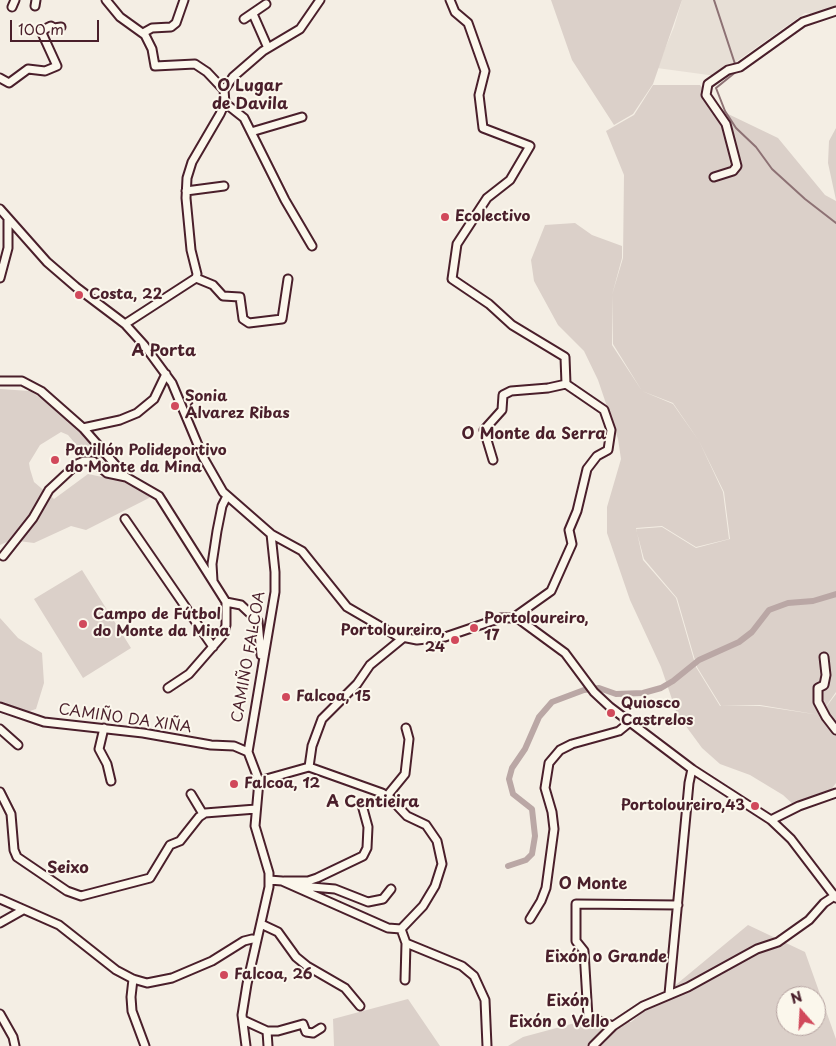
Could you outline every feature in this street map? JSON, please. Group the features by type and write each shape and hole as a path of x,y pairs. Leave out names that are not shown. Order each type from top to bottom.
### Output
{"street":[{"path":"106,0 120,17 143,33 152,49 155,66 195,64 207,72 224,90"},
{"path":"143,33 152,28 172,27 176,23 184,0"},
{"path":"196,278 186,191 192,162 224,103 224,90 245,66 268,48 300,29 320,0"},
{"path":"450,0 455,12 468,23 486,71 479,90 482,128 528,144 530,149 510,180 487,198 456,244 452,279 489,304 512,325 565,357 566,384"},
{"path":"244,20 266,4"},
{"path":"714,177 733,171 737,166 726,124 706,95 708,84 728,70 740,66 804,22 836,11"},
{"path":"253,14 268,48"},
{"path":"0,78 9,83 28,69 45,71 57,66 41,31 51,26 54,28 61,27"},
{"path":"224,103 240,114 285,200 312,246"},
{"path":"250,132 302,116"},
{"path":"186,191 224,186"},
{"path":"0,209 36,251 72,283 125,324 150,351 166,374 203,458 227,496 271,534 302,552 347,607 372,623 404,638 438,639 501,618 513,618 533,628 565,653 594,692 630,722 692,770 771,820 791,839 836,896 824,902 809,920 778,942 757,949 688,987 642,1006 613,1026 593,1046"},
{"path":"0,278 8,248 8,220"},
{"path":"196,278 213,285 223,296 240,297 243,319 249,323 282,319 288,279"},
{"path":"125,324 196,278"},
{"path":"83,428 120,420 137,413 154,399 166,374"},
{"path":"0,381 22,381 34,387 83,428 126,478"},
{"path":"493,460 484,430 502,410 503,396 511,391 548,388 566,384 604,410 611,430 608,450 597,456 587,469 577,511 569,530 572,544 551,591 513,618"},
{"path":"2,556 28,524 49,490 77,464 84,461 93,461 107,473 126,478 163,500 226,602 226,630 189,674 168,688"},
{"path":"206,571 213,554 222,506 227,496"},
{"path":"125,518 213,647"},
{"name":"CAMIÑO FALCOA","path":"248,752 274,592 275,572 271,534"},
{"path":"197,557 210,562"},
{"path":"210,562 213,581"},
{"path":"226,602 241,605 258,621 262,667"},
{"path":"309,767 310,753 322,718 357,684 370,665 404,638"},
{"path":"824,657 826,675 824,685 818,688 818,702 836,730"},
{"name":"CAMIÑO DA XIÑA","path":"0,707 44,722 104,728 211,745 234,746 248,752"},
{"path":"530,919 541,901 546,888 554,829 552,812 545,788 549,763 560,750 572,744 619,731 630,722"},
{"path":"104,728 99,749 107,764 111,781"},
{"path":"387,796 405,774 409,739 406,728"},
{"path":"0,729 18,745"},
{"path":"246,1046 243,1020 247,984 270,880 256,832 259,781 248,752"},
{"path":"259,781 309,767 387,796 407,816 426,825 439,846 442,864 438,878 423,906 400,929 388,928 282,881"},
{"path":"670,994 689,783 692,770"},
{"path":"0,792 11,814 14,850 18,857 67,892 81,896 150,878 170,845 180,841 202,814 218,811 256,809"},
{"path":"771,820 800,806 836,793"},
{"path":"191,794 202,814"},
{"path":"270,880 282,881 317,878 362,856 367,848 368,827 362,805"},
{"path":"293,885 335,889 368,902 382,899 390,889"},
{"path":"0,899 59,925 116,970 133,980 148,983 160,982 212,961 244,941 257,940"},
{"path":"613,1026 588,1017 584,951 576,941 576,904 678,905"},
{"path":"0,923 23,910"},
{"path":"261,924 278,932 296,957 307,966 345,988 360,1006"},
{"path":"400,929 406,943 405,980"},
{"path":"406,943 462,966 474,976 485,1000 487,1046"},
{"path":"133,980 132,1011 145,1046"},
{"path":"0,1014 14,1037 15,1046"},
{"path":"243,1020 267,1031 283,1031 303,1024 306,1032 313,1034 321,1028"},
{"path":"267,1031 268,1046"}],"shaded area":[{"path":"551,0 682,0 653,84 633,114 614,125 572,60"},
{"path":"682,0 836,0 836,8 814,14 805,13 716,76 657,68 674,27"},
{"path":"653,85 700,85 726,113 778,138 825,195 836,201 836,692 820,715 760,705 721,706 697,667 677,598 644,559 636,529 662,527 696,548 730,539 724,492 699,441 673,403 642,391 613,344 612,295 623,258 624,175 606,131 634,115"},
{"path":"836,128 836,200 828,163 829,141"},
{"path":"575,223 592,235 622,246 622,258 612,295 612,345 642,391 673,404 699,441 723,492 729,539 696,547 662,526 636,528 643,560 676,598 696,667 720,706 760,706 820,715 836,694 836,783 821,803 796,807 783,795 750,775 720,764 702,748 677,714 661,667 630,600 607,533 607,507 621,459 618,439 598,380 584,351 558,325 534,281 531,260 545,225"},
{"path":"0,389 30,391 80,429 104,459 84,454 68,435 61,432 40,445 29,463 30,469 34,482 54,499 88,474 122,481 151,497 86,530 71,526 34,543 11,540 0,545"},
{"name":"Campo de Fútbol do Monte da Mina","path":"82,570 131,648 83,678 34,599"},
{"path":"0,618 18,638 42,653 44,683 36,709 24,713 0,703"},
{"path":"748,925 805,952 817,986 776,986 776,1036 826,1036 826,1011 836,1039 836,1046 508,1046 523,1037 575,1023 631,1022"},
{"path":"408,999 440,1046 334,1046 333,1019"}],"waterway":[{"path":"714,0 736,67"},
{"path":"737,71 716,88 725,111 736,128 756,147 772,169 805,199 836,223"},
{"path":"508,866 526,860 532,854 535,836 532,809 513,794 509,779 512,768 525,749 539,717 552,702 584,690 599,688 616,694 643,693 661,688 699,660 739,642 752,632 769,610 788,603 813,601 836,594"}],"place":[{"name":"Ecolectivo","path":"445,217"},
{"name":"Costa, 22","path":"79,295"},
{"name":"Sonia Álvarez Ribas","path":"175,406"},
{"name":"Pavillón Polideportivo do Monte da Mina","path":"55,460"},
{"name":"Campo de Fútbol do Monte da Mina","path":"83,624"},
{"name":"Portoloureiro, 17","path":"474,628"},
{"name":"Portoloureiro, 24","path":"455,640"},
{"name":"Falcoa, 15","path":"286,697"},
{"name":"Quiosco Castrelos","path":"611,713"},
{"name":"Falcoa, 12","path":"234,784"},
{"name":"Portoloureiro,43","path":"755,806"},
{"name":"Falcoa, 26","path":"224,975"}],"district":[{"name":"O Lugar de Davila","path":"250,96"},
{"name":"A Porta","path":"164,352"},
{"name":"O Monte da Serra","path":"534,435"},
{"name":"A Centieira","path":"373,803"},
{"name":"Seixo","path":"68,869"},
{"name":"O Monte","path":"593,885"},
{"name":"Eixón o Grande","path":"606,958"},
{"name":"Eixón","path":"568,1002"},
{"name":"Eixón o Vello","path":"559,1023"}]}
